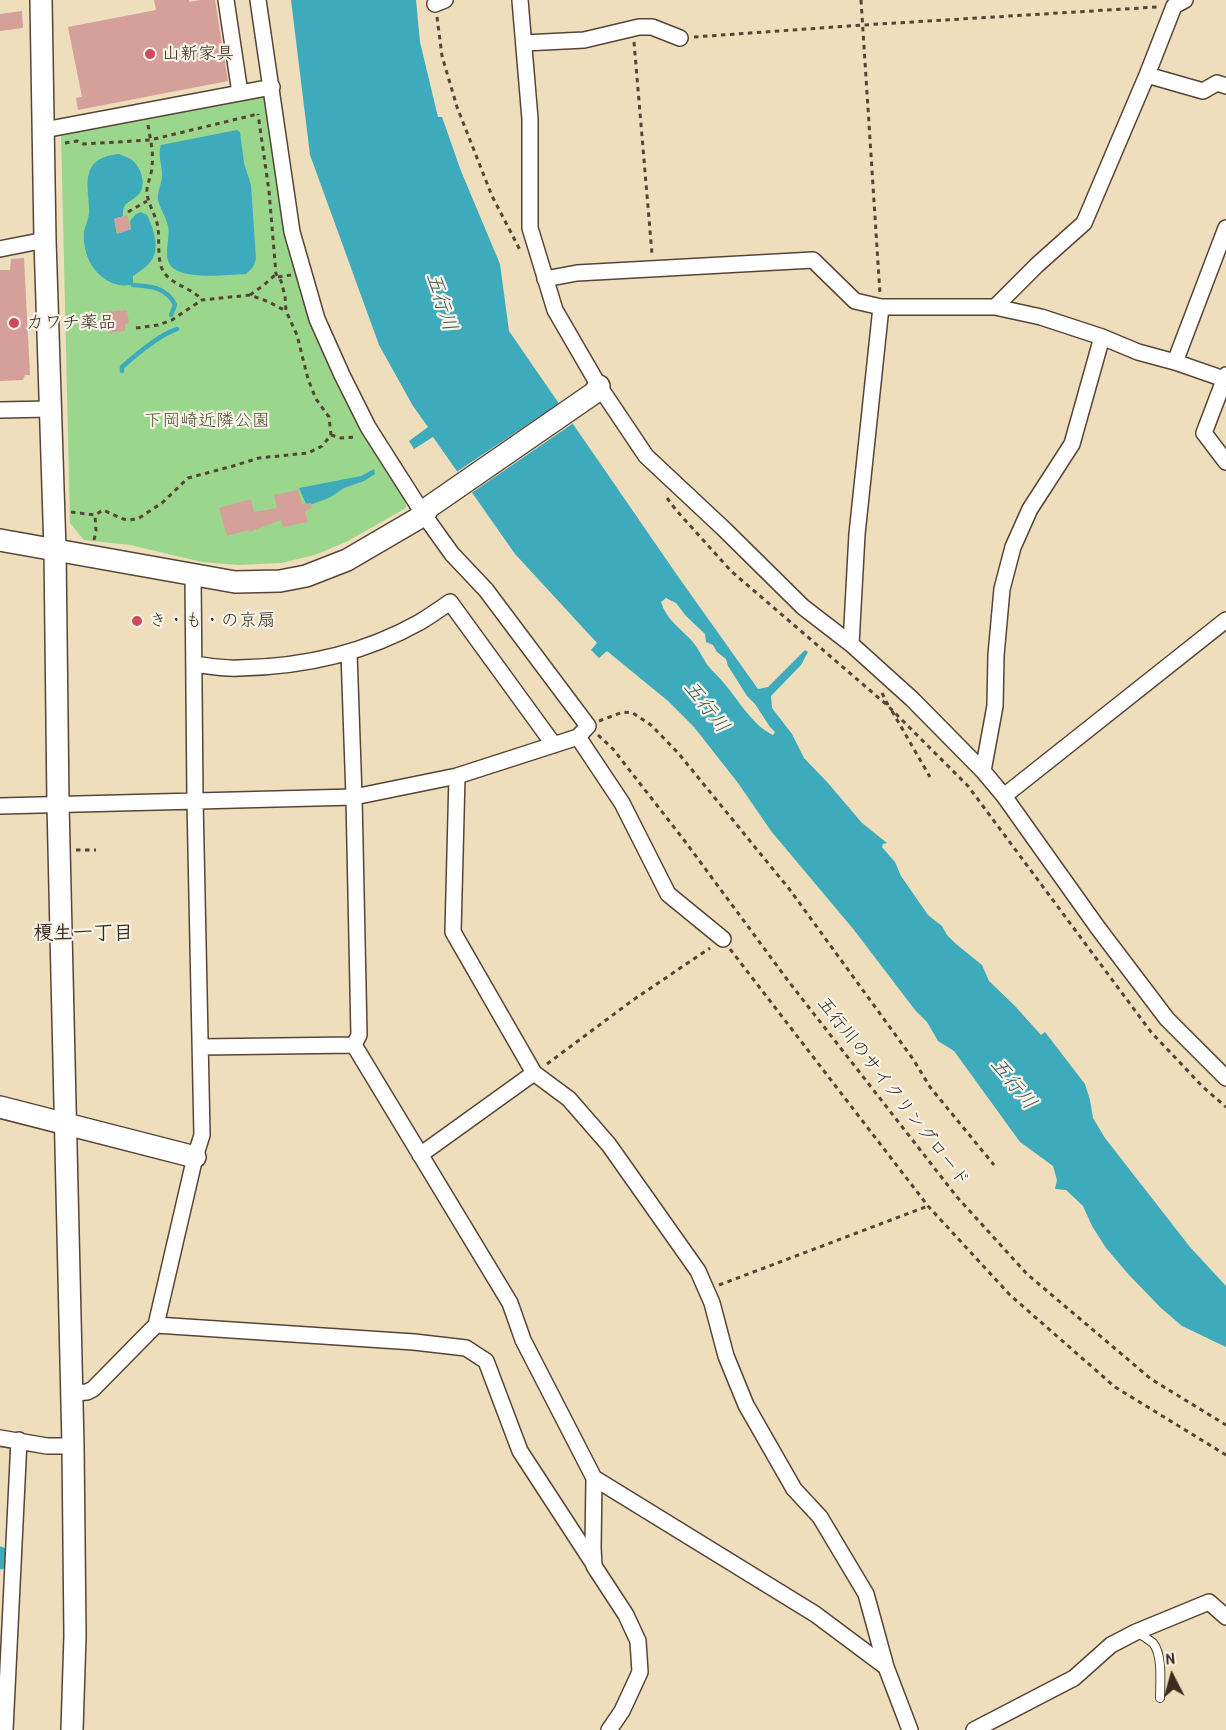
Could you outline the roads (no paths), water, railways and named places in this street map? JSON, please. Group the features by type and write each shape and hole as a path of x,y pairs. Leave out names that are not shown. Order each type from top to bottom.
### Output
{"street":[{"path":"41,0 45,240 55,550 58,804 73,1446 75,1636 72,1730"},
{"path":"226,0 240,93"},
{"path":"258,0 292,232 317,319 342,375 371,431 426,511 452,554 486,590 583,732 668,894 723,939"},
{"path":"520,0 530,119 530,228 555,310 597,389 646,456 803,607 851,644 912,699 983,771 1004,796 1098,928 1167,1018 1226,1078"},
{"path":"995,308 1036,266 1084,223 1180,3"},
{"path":"524,43 584,40 652,27 680,38"},
{"path":"1147,75 1203,91 1217,83 1226,86"},
{"path":"44,129 272,87"},
{"path":"1174,362 1220,268 1220,240 1226,228"},
{"path":"0,249 45,240"},
{"path":"545,279 578,273 813,260 855,301 881,307 995,308 1041,317 1102,337 1138,352 1225,377 1204,433 1226,462"},
{"path":"851,644 857,534 881,307"},
{"path":"983,771 995,706 996,655 1002,589 1012,547 1030,509 1072,444 1102,337"},
{"path":"0,540 235,582 280,581 306,576 347,560 426,511 597,389"},
{"path":"0,410 51,409"},
{"path":"72,1393 87,1392 93,1389 156,1325 202,1135 193,574"},
{"path":"194,664 238,668 305,663 349,653 419,622 450,602 554,745"},
{"path":"1004,796 1226,620"},
{"path":"349,653 360,1035 354,1045"},
{"path":"0,806 354,798 457,776 554,745 583,732"},
{"path":"457,776 453,932 534,1073 569,1100 609,1145 698,1272 712,1303 726,1356 747,1405 794,1489 820,1517 866,1594 886,1667 910,1730"},
{"path":"201,1047 354,1045"},
{"path":"354,1045 510,1302 524,1340 594,1478 594,1566"},
{"path":"420,1155 534,1073"},
{"path":"0,1107 195,1157"},
{"path":"156,1325 414,1342 466,1348 486,1361 520,1451 626,1615 638,1641 640,1672 622,1712 609,1730"},
{"path":"0,1438 47,1446 73,1446"},
{"path":"4,1730 20,1440"},
{"path":"594,1478 815,1614 886,1667"},
{"path":"974,1730 1074,1678 1111,1645 1136,1632 1209,1602 1226,1617"}],"lane":[{"path":"1136,1632 1152,1642 1156,1649 1160,1673 1160,1698"}],"water":[{"name":"五行川","path":"291,0 416,0 420,42 438,117 442,117 461,171 500,264 509,331 758,689 768,687 805,650 808,652 801,665 771,696 772,708 792,734 804,758 862,823 887,843 882,847 895,862 901,876 928,915 942,926 956,944 982,965 989,981 1041,1035 1045,1032 1085,1084 1093,1118 1105,1138 1190,1247 1226,1286 1226,1347 1182,1326 1129,1275 1106,1248 1083,1206 1066,1190 1055,1189 1057,1180 1053,1166 1020,1142 954,1051 938,1041 927,1022 915,1010 854,930 771,831 738,783 694,727 668,701 607,651 599,658 591,650 597,643 515,554 433,437 414,449 409,441 428,427 413,406 379,345 310,155","holes":["666,598 676,603 705,634 706,642 713,645 717,652 726,659 747,696 775,732 773,735 759,725 746,711 708,665 692,641 670,619 661,602"]},
{"path":"237,130 240,132 244,163 251,185 256,259 253,267 246,274 210,276 183,273 171,266 167,256 169,232 158,200 162,177 161,145"},
{"path":"119,154 135,163 140,171 143,186 139,194 124,207 123,216 114,219 117,234 131,229 130,221 141,212 147,215 156,244 151,261 133,276 133,285 119,285 103,278 88,258 84,241 89,214 88,185 91,168 103,158"},
{"path":"374,469 375,474 364,481 307,506 299,488 361,476"}],"waterway":[{"path":"133,285 151,287 167,294 175,305 171,315"},
{"path":"122,371 122,367 148,345 177,329"},
{"path":"0,1554 0,1562"}],"place":[{"name":"山新家具","path":"150,54"},
{"name":"カワチ薬品","path":"14,323"},
{"name":"き・も・の京扇","path":"137,621"}],"district":[{"name":"榎生一丁目","path":"83,934"}],"park label":[{"name":"下岡崎近隣公園","path":"207,421"}]}
